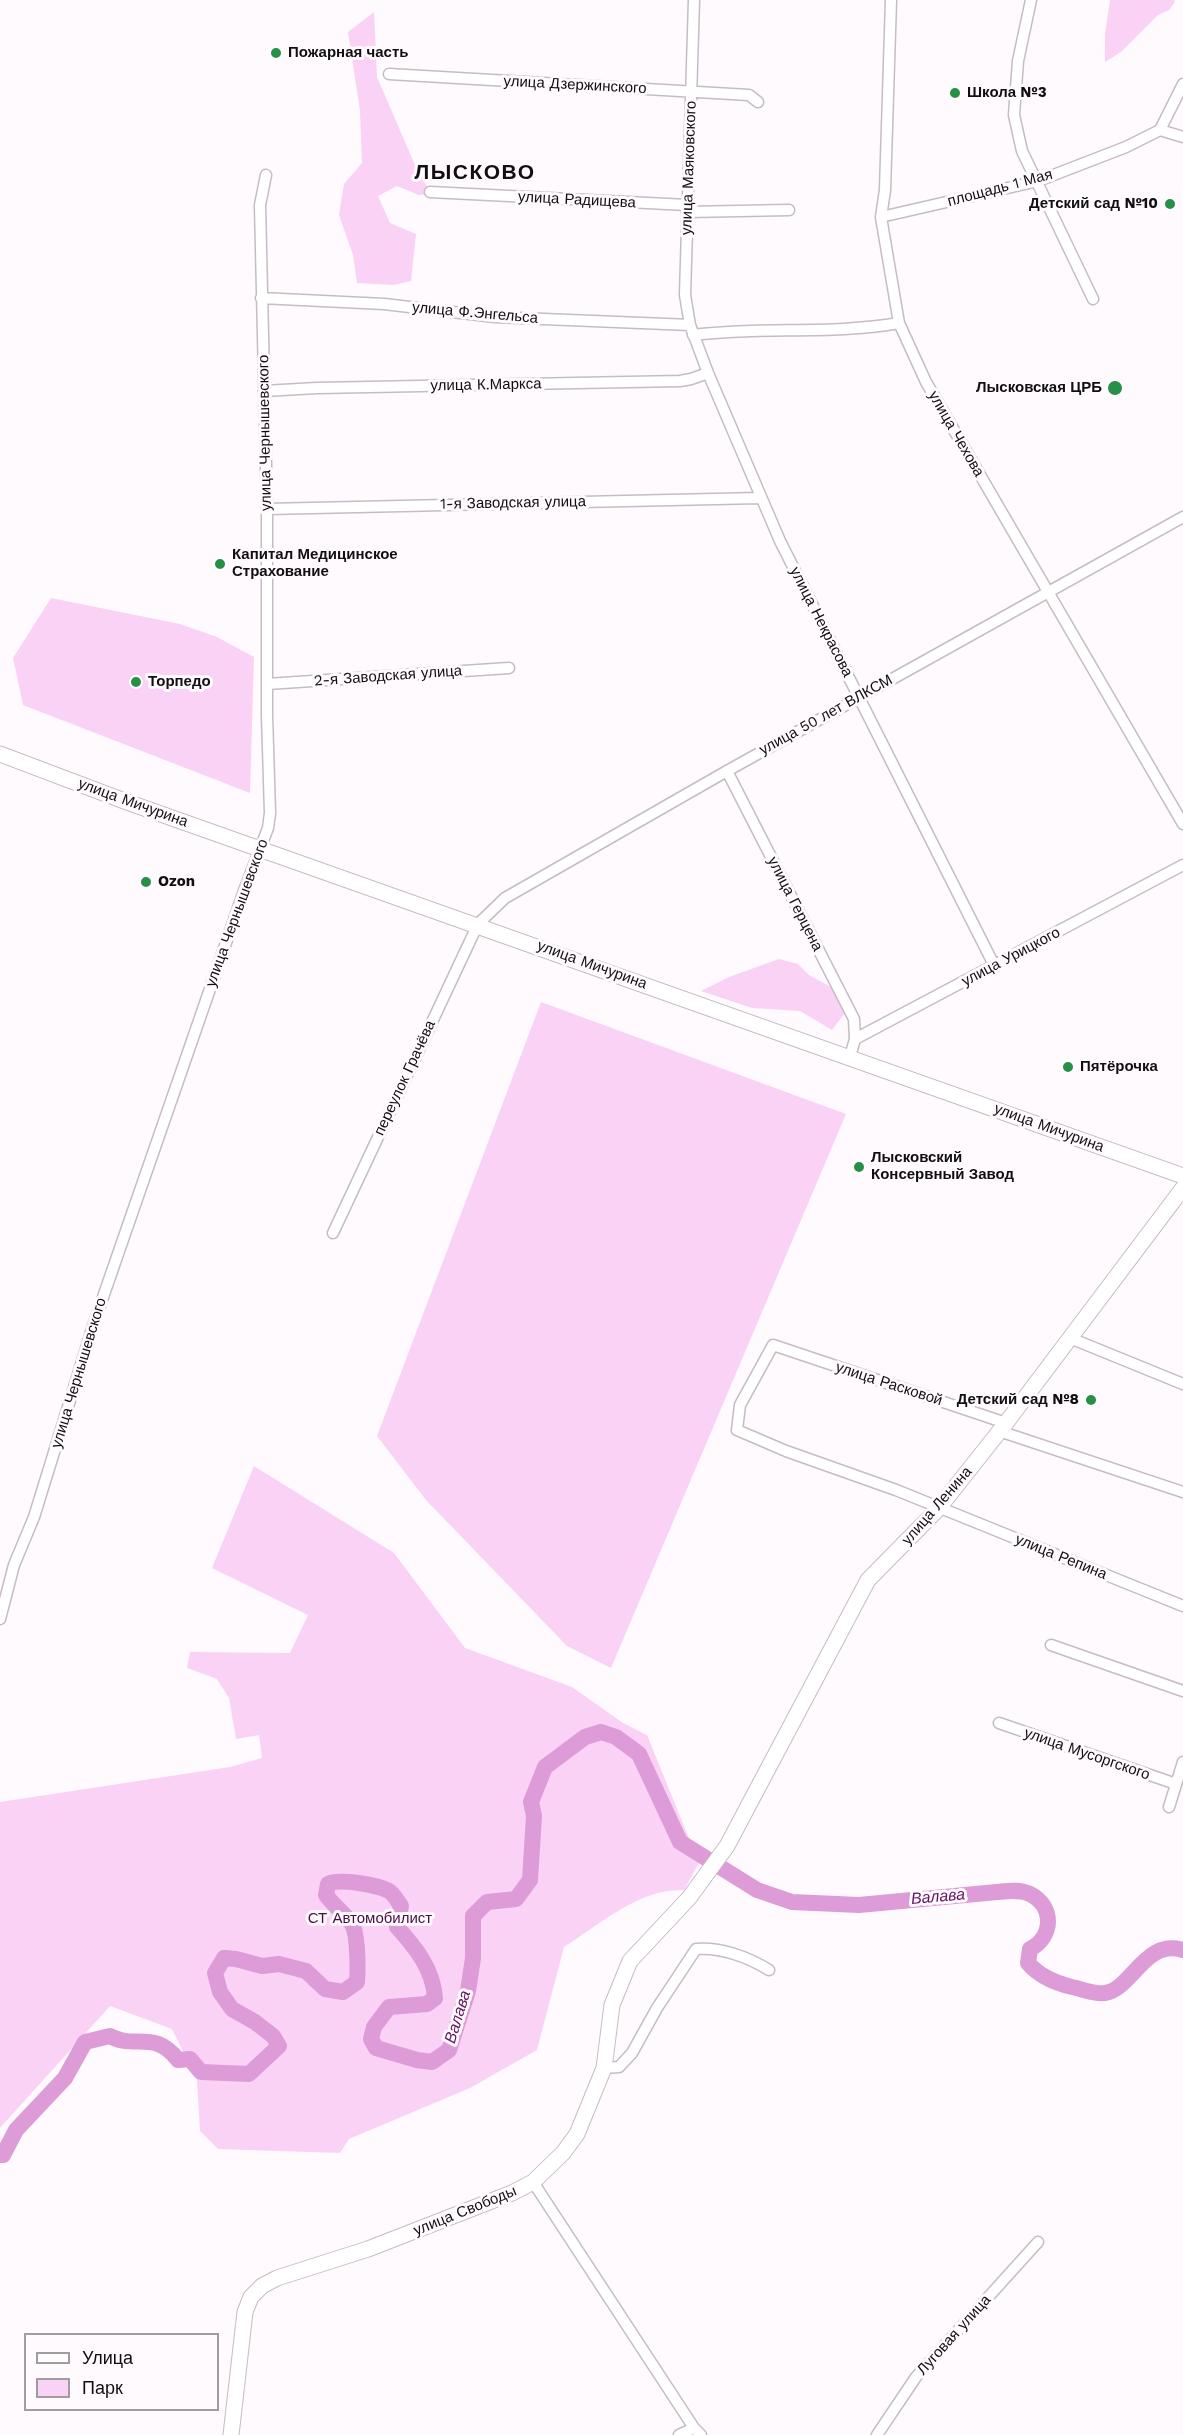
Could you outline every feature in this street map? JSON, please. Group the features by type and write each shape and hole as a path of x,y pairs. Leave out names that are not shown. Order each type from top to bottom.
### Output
{"main road":[{"name":"улица Мичурина","path":"0,754 127,802 478,924 1183,1176"},
{"name":"улица Ленина","path":"689,1898 727,1846 868,1580 938,1509 1003,1427 1183,1188"},
{"name":"улица Свободы","path":"231,2435 245,2313 251,2296 262,2286 277,2278 337,2260 459,2215 533,2182 563,2153 577,2134 604,2068 612,2005 630,1961 689,1898"}],"street":[{"name":"улица Маяковского","path":"692,330 686,295 694,0"},
{"name":"улица Чехова","path":"891,0 885,190 882,217 899,323 932,392 1183,824"},
{"path":"1031,0 1018,61 1014,115 1022,151 1093,299"},
{"name":"улица Дзержинского","path":"389,74 749,95 758,102"},
{"path":"1183,84 1160,130 1183,137"},
{"name":"площадь 1 Мая","path":"882,217 1038,181 1126,147 1160,130"},
{"name":"улица Чернышевского","path":"0,1619 14,1565 34,1517 93,1326 268,828 270,813 267,509 260,205 266,175"},
{"name":"улица Радищева","path":"430,192 687,209 789,210"},
{"name":"улица Ф.Энгельса","path":"261,298 384,304 495,316 692,330 869,329 899,323"},
{"name":"улица Некрасова","path":"692,330 760,498 995,967"},
{"name":"улица К.Маркса","path":"264,392 317,388 680,381 708,373"},
{"name":"1-я Заводская улица","path":"267,509 760,498"},
{"name":"улица 50 лет ВЛКСМ","path":"478,924 505,898 858,697 1183,517"},
{"name":"2-я Заводская улица","path":"267,684 509,668"},
{"name":"улица Герцена","path":"727,771 854,1019 855,1039"},
{"name":"улица Урицкого","path":"855,1039 995,967 1183,865"},
{"name":"переулок Грачёва","path":"333,1233 478,924"},
{"path":"850,1057 855,1039"},
{"path":"1070,1338 1183,1384"},
{"name":"улица Расковой","path":"773,1345 1183,1492"},
{"name":"улица Репина","path":"773,1345 740,1405 737,1430 786,1451 896,1490 938,1509 1183,1606"},
{"path":"1051,1645 1183,1691"},
{"name":"улица Мусоргского","path":"999,1723 1176,1784"},
{"path":"1169,1807 1183,1762"},
{"path":"604,2068 619,2067 632,2053 657,2008 696,1949 711,1948 754,1960 769,1970"},
{"path":"533,2182 697,2432 679,2435"},
{"name":"Луговая улица","path":"878,2435 916,2377 1038,2242"}],"green space":[{"path":"1110,0 1174,0 1175,2 1169,10 1158,15 1121,52 1105,62 1105,34"},
{"path":"374,12 377,77 418,172 432,194 419,195 397,186 378,196 390,223 416,234 411,281 393,285 357,283 353,255 339,215 344,184 362,163 360,111 348,32"},
{"name":"Торпедо","path":"51,598 180,624 217,637 254,657 250,793 23,705 13,658"},
{"path":"779,959 798,964 809,975 831,987 845,1013 832,1030 800,1011 752,1008 701,991 729,977"},
{"path":"541,1002 846,1114 611,1668 567,1646 426,1500 377,1436"},
{"name":"СТ Автомобилист","path":"254,1466 394,1553 465,1648 572,1687 623,1723 647,1735 699,1863 684,1890 668,1891 636,1901 606,1918 564,1947 537,2050 470,2088 349,2139 340,2153 218,2149 200,2131 197,2080 172,2029 110,2006 0,2128 0,1802 230,1767 262,1758 259,1735 236,1739 229,1698 217,1679 187,1668 190,1652 290,1653 308,1615 212,1568"}],"waterway":[{"name":"Валава","path":"0,2155 3,2155 16,2130 65,2078 85,2042 110,2036 119,2040 153,2042 161,2045 178,2060 190,2059 201,2072 249,2074 279,2046 273,2036 232,2009 220,1992 215,1973 224,1958 262,1966 279,1964 306,1971 325,1989 343,1992 357,1982 354,1929 350,1921 326,1895 328,1884 333,1882 358,1883 384,1889 393,1894 401,1906 397,1927 417,1951 427,1968 434,1987 435,1998 427,2004 389,2007 374,2027 371,2039 376,2048 432,2062 449,2050 468,1991 473,1958 473,1916 487,1902 516,1899 530,1880 534,1816 531,1802 545,1767 585,1737 601,1732 616,1737 639,1754 680,1842 757,1890 792,1902 859,1905 1005,1891 1026,1892 1044,1906 1048,1922 1043,1937 1030,1949 1028,1963 1043,1976 1054,1981 1097,1993 1115,1990 1149,1957 1159,1951 1170,1948 1183,1950"}],"place":[{"name":"Пожарная часть","path":"276,53"},
{"name":"Школа №3","path":"955,93"},
{"name":"Детский сад №10","path":"1170,204"},
{"name":"Лысковская ЦРБ","path":"1115,388"},
{"name":"Капитал Медицинское Страхование","path":"220,564"},
{"name":"Торпедо","path":"136,682"},
{"name":"Ozon","path":"146,882"},
{"name":"Пятёрочка","path":"1068,1067"},
{"name":"Лысковский Консервный Завод","path":"859,1167"},
{"name":"Детский сад №8","path":"1091,1400"}],"district":[{"name":"ЛЫСКОВО","path":"475,173"}]}
